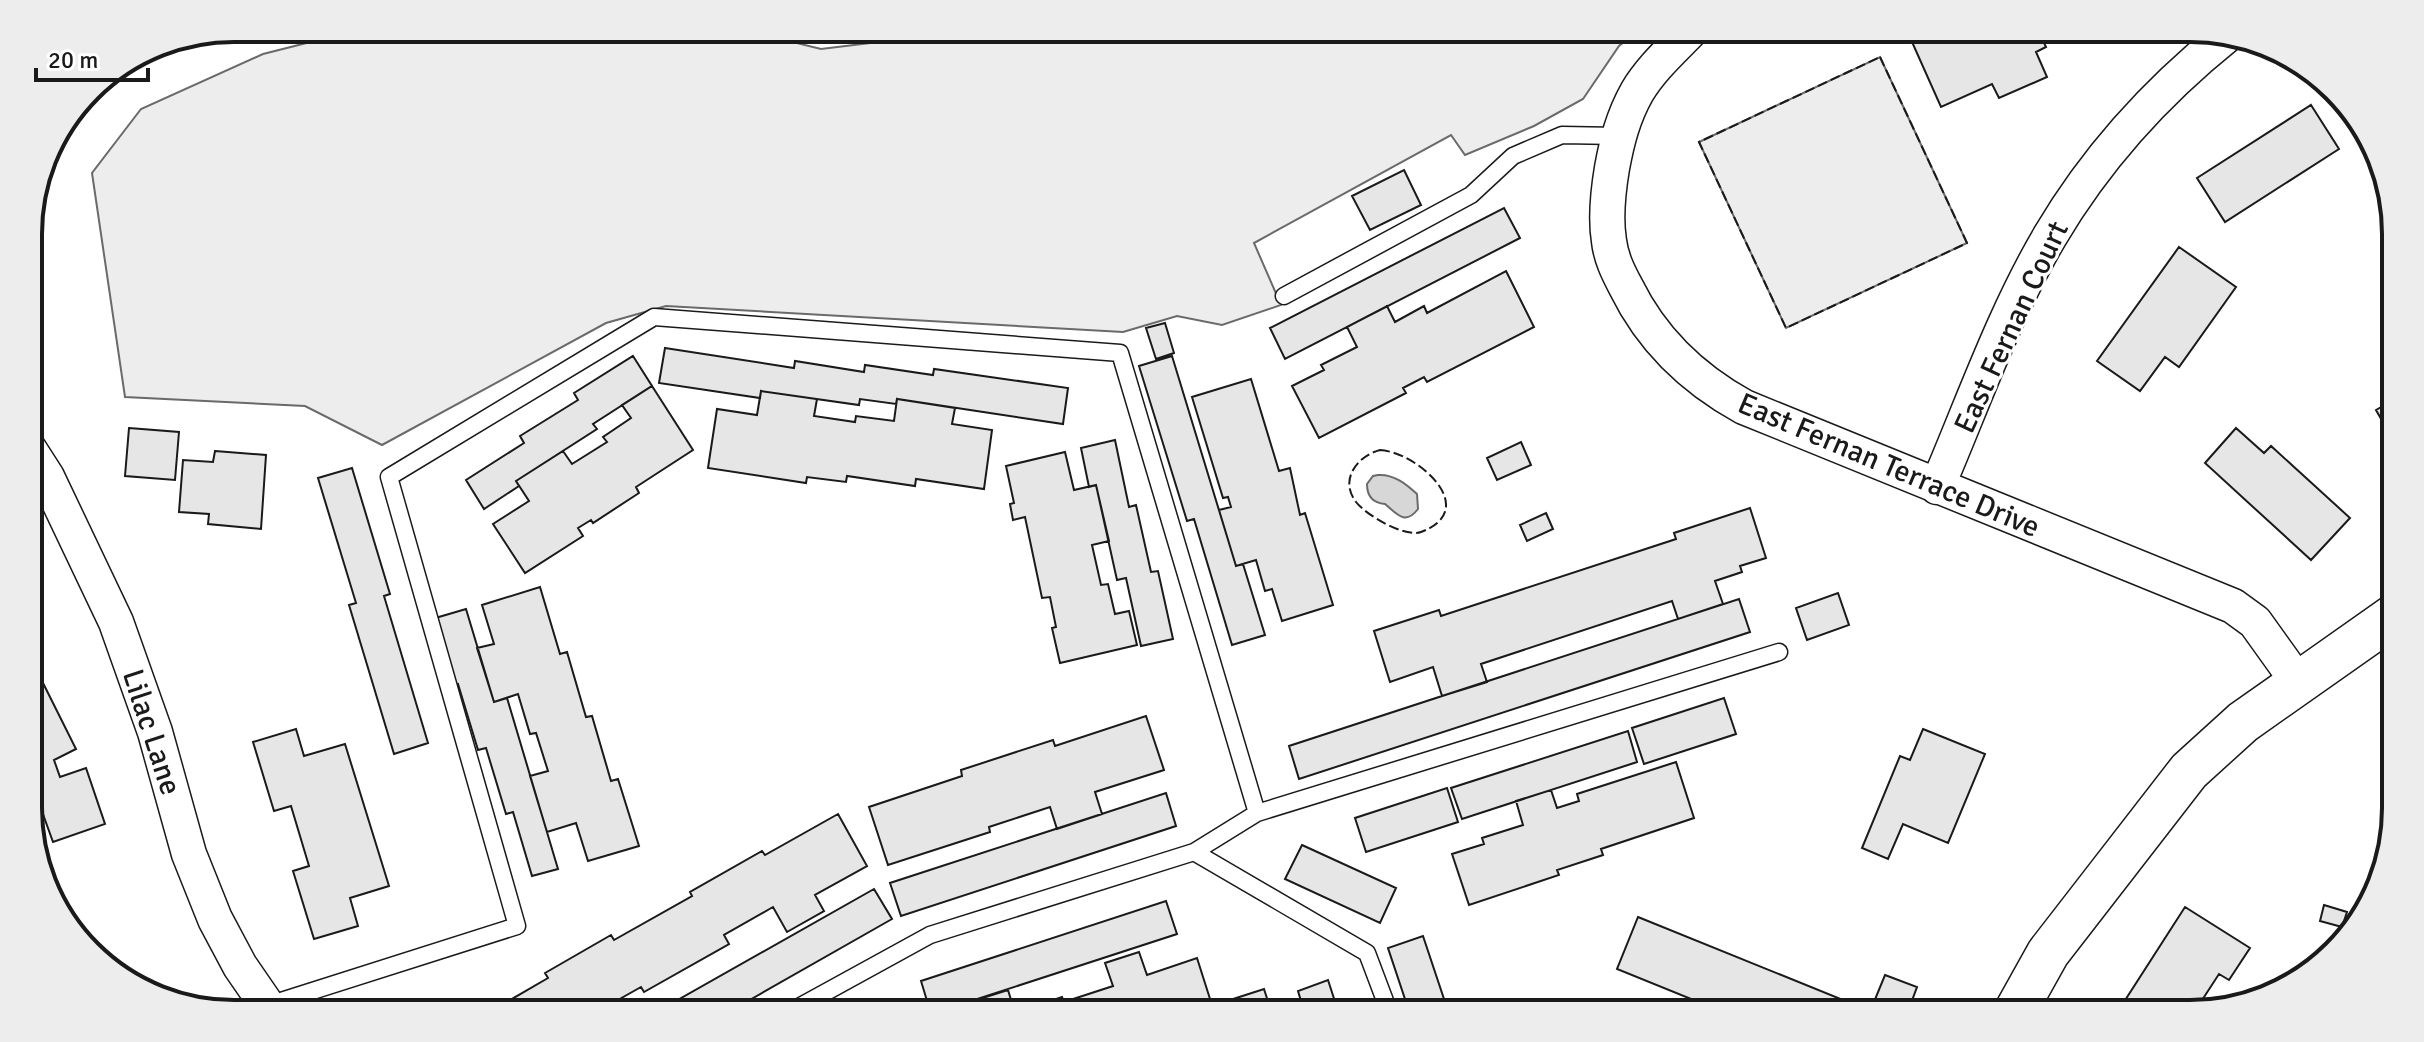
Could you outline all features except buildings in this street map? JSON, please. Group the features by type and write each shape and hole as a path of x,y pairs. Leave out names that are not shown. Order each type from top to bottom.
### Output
{"street":[{"name":"East Fernan Terrace Drive","path":"1679,42 1651,71 1638,90 1618,136 1608,192 1608,240 1613,262 1639,314 1669,352 1719,393 1744,407 2233,606 2255,622 2298,682"},
{"name":"East Fernan Court","path":"1937,487 2013,309 2049,237 2106,154 2138,117 2216,44"},
{"name":"Lilac Lane","path":"42,469 116,622 155,732 189,854 215,919 263,1000"},
{"path":"2022,1000 2048,953 2189,771 2243,722 2382,624"}],"lane":[{"path":"1284,296 1471,195 1513,156 1562,135 1618,136"},
{"path":"299,1000 517,926 389,477 654,317 1120,353 1257,813"},
{"path":"812,1000 930,935 1194,852 1257,813 1779,652"},
{"path":"1194,852 1367,953 1385,1000"}],"shaded area":[{"path":"311,42 793,42 821,49 879,42 1624,42 1583,99 1534,126 1465,155 1451,135 1254,243 1281,305 1222,325 1177,316 1123,332 666,306 606,323 382,445 305,406 125,397 92,173 141,109 263,54"},
{"path":"1880,57 1967,243 1786,328 1699,142"},
{"path":"1384,475 1404,483 1417,494 1418,509 1409,517 1401,517 1385,504 1377,502 1368,492 1367,484 1373,476"}],"fence":[{"path":"1880,57 1967,243 1786,328 1699,142 1880,57"},
{"path":"1380,450 1411,460 1437,483 1445,496 1446,510 1438,522 1421,532 1406,532 1377,519 1356,502 1349,485 1353,470 1364,458 1380,450"}]}
